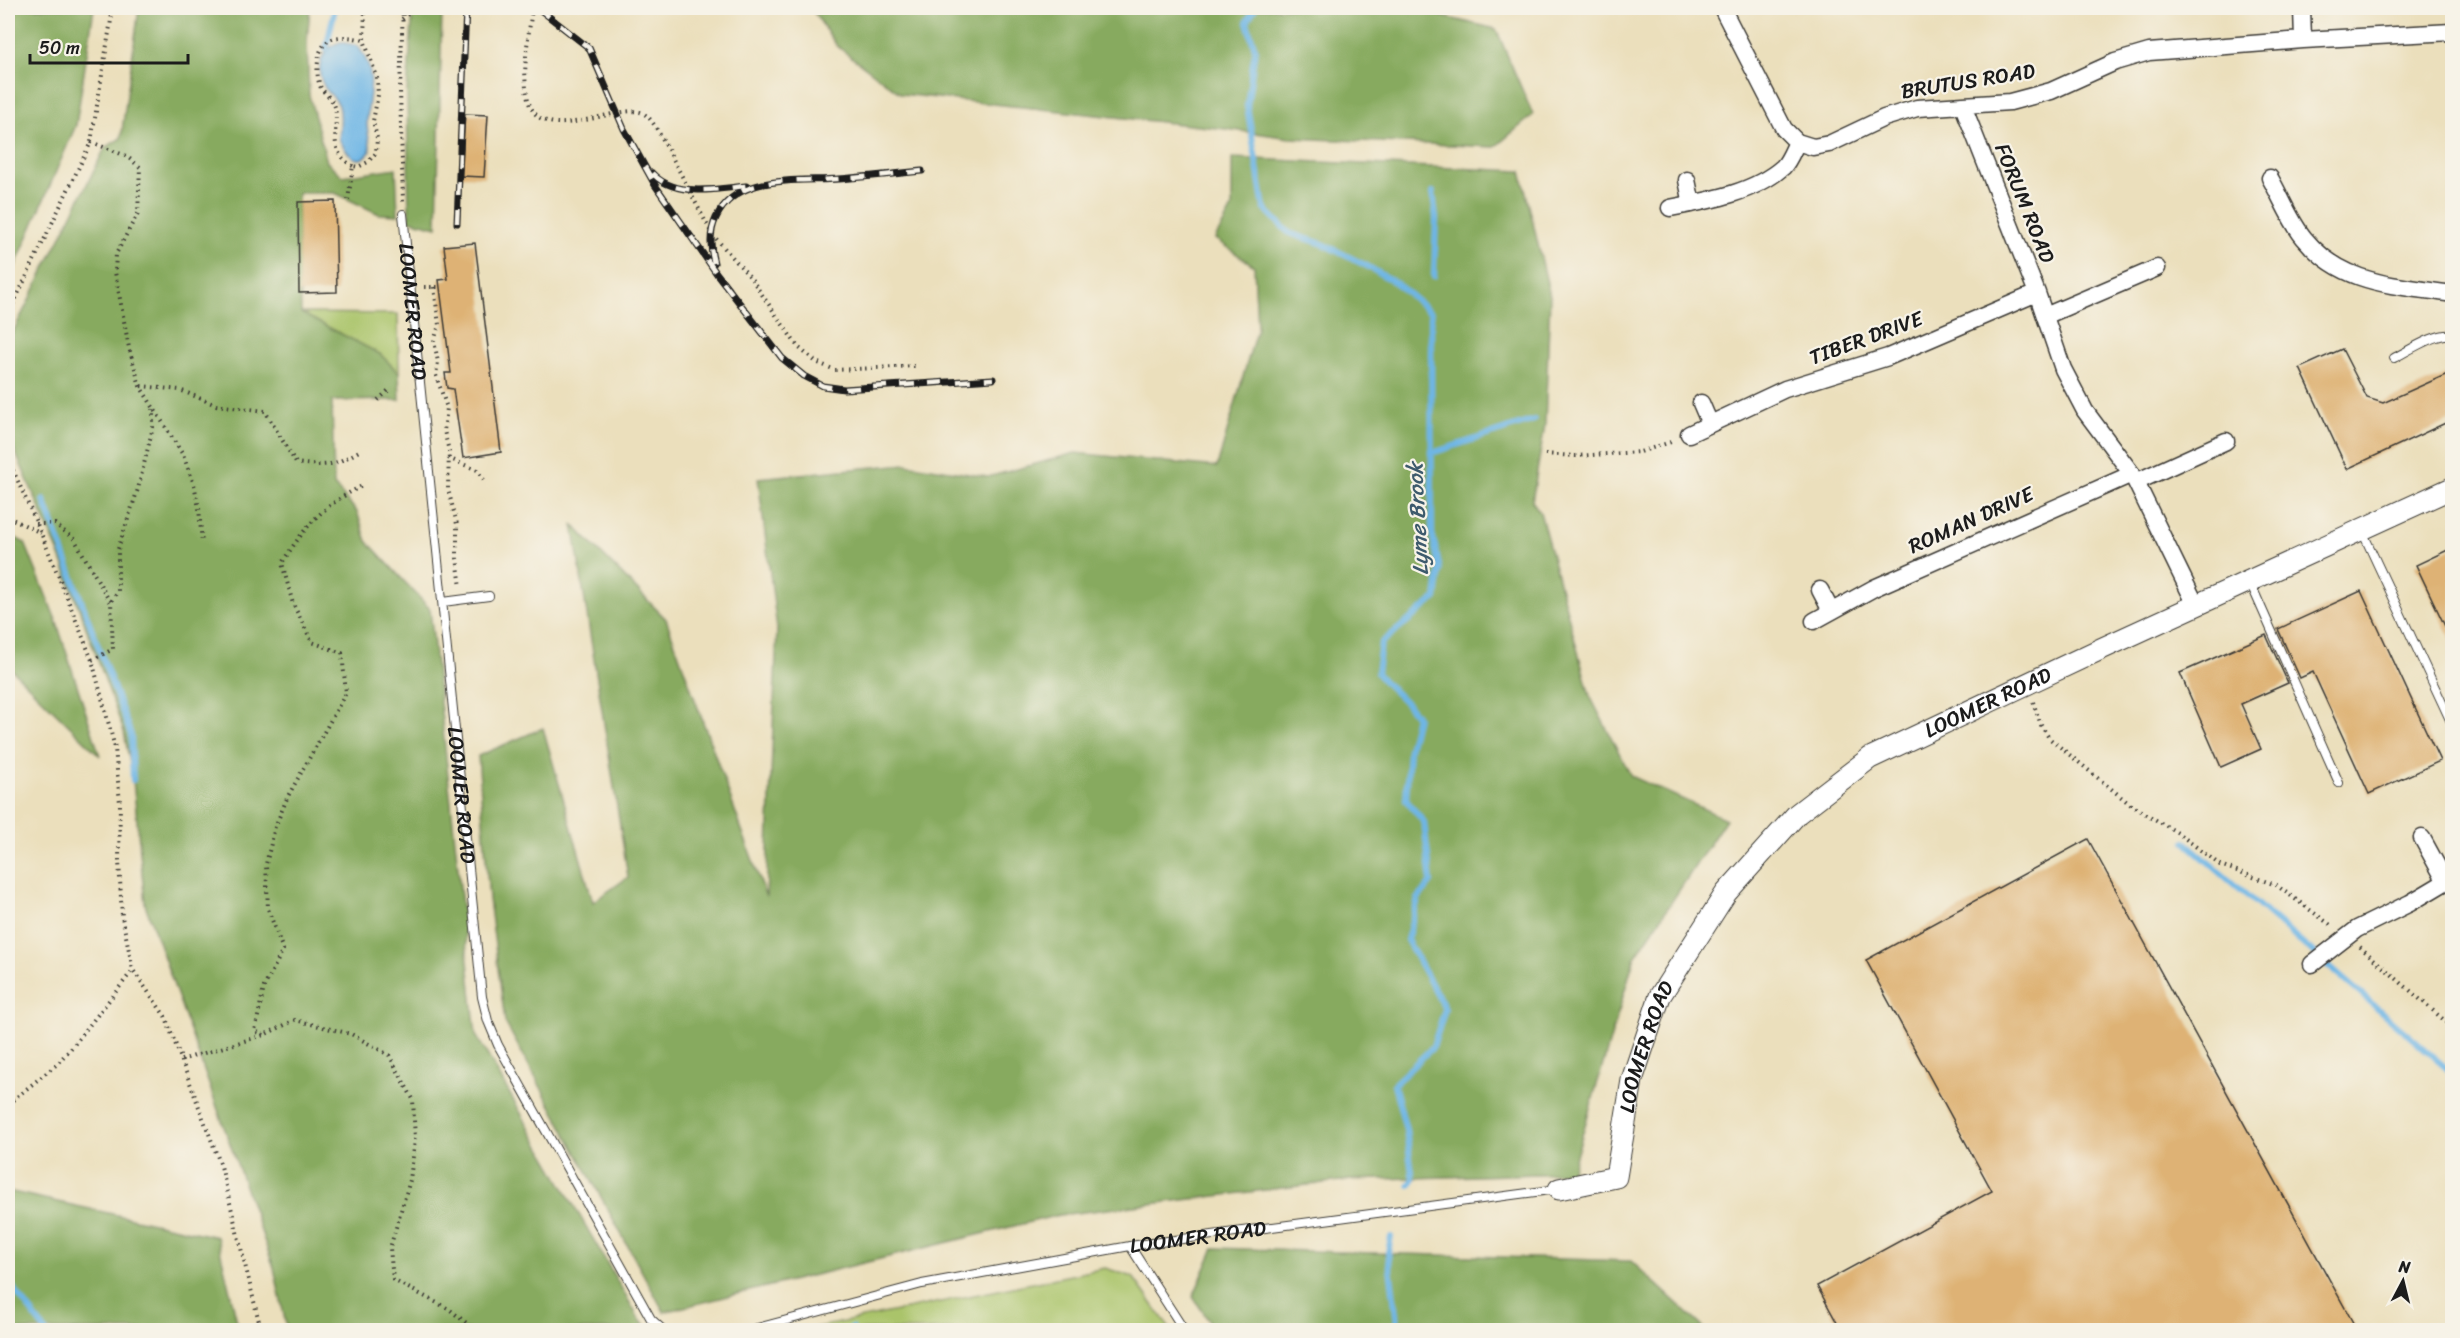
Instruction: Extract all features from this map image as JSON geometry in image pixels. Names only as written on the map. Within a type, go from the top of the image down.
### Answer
[{"type":"street","points":[[1670,208],[1740,191],[1764,180],[1784,166],[1797,142],[1784,129],[1722,8]]},
{"type":"street","points":[[2302,8],[2303,40]]},
{"type":"street","name":"BRUTUS ROAD","points":[[1797,142],[1813,147],[1829,144],[1895,115],[1917,108],[2010,102],[2051,91],[2115,62],[2149,52],[2303,40],[2452,32]]},
{"type":"street","name":"FORUM ROAD","points":[[1963,106],[2037,293],[2063,369],[2085,411],[2134,478],[2196,605]]},
{"type":"street","points":[[2270,178],[2304,238],[2329,262],[2358,278],[2452,294]]},
{"type":"street","points":[[1687,180],[1692,204]]},
{"type":"street","points":[[2045,316],[2157,268]]},
{"type":"street","name":"TIBER DRIVE","points":[[1689,434],[1785,389],[1888,357],[2037,293]]},
{"type":"street","points":[[1701,403],[1710,424]]},
{"type":"street","points":[[2134,478],[2226,441]]},
{"type":"street","name":"ROMAN DRIVE","points":[[1814,621],[1874,588],[2134,478]]},
{"type":"street","name":"LOOMER ROAD","points":[[1559,1189],[1617,1177],[1632,1080],[1660,996],[1726,893],[1797,814],[1870,758],[2452,488]]},
{"type":"street","points":[[1820,590],[1831,611]]},
{"type":"street","points":[[2312,964],[2351,940],[2357,929],[2449,880],[2422,838]]},
{"type":"lane","name":"LOOMER ROAD","points":[[403,214],[482,997],[488,1021],[498,1045],[651,1319],[663,1330]]},
{"type":"lane","points":[[2394,358],[2426,341],[2447,334],[2452,335]]},
{"type":"lane","points":[[2362,531],[2452,724]]},
{"type":"lane","points":[[2250,582],[2339,783]]},
{"type":"lane","points":[[443,602],[489,596]]},
{"type":"lane","name":"LOOMER ROAD","points":[[750,1330],[922,1284],[1130,1246],[1559,1189]]},
{"type":"lane","points":[[1130,1246],[1184,1330]]},
{"type":"path","points":[[8,315],[91,142],[113,8]]},
{"type":"path","points":[[364,40],[345,36],[328,40],[320,49],[318,63],[317,74],[321,87],[335,106],[334,139],[346,162],[352,166],[368,162],[376,153],[377,138],[373,121],[378,95],[377,77],[364,40],[365,8]]},
{"type":"path","points":[[403,8],[400,89],[403,214]]},
{"type":"path","points":[[402,19],[415,8]]},
{"type":"path","points":[[532,8],[527,56],[527,94],[531,108],[542,118],[571,124],[618,113],[641,112],[652,120],[712,234],[750,277],[798,347],[816,362],[835,370],[915,366]]},
{"type":"path","points":[[91,142],[126,156],[140,167],[138,213],[116,254],[115,272],[129,348],[140,386],[183,455],[200,508],[202,544]]},
{"type":"path","points":[[348,200],[352,166]]},
{"type":"path","points":[[434,287],[439,312],[439,325],[434,341],[438,362],[436,375],[447,408],[444,431],[449,451],[448,489],[457,524],[458,572],[463,600]]},
{"type":"path","points":[[140,386],[180,390],[216,405],[265,411],[296,463],[334,465],[362,450]]},
{"type":"path","points":[[378,400],[391,388]]},
{"type":"path","points":[[111,602],[118,591],[118,549],[138,489],[153,427],[153,408]]},
{"type":"path","points":[[1545,454],[1575,456],[1640,452],[1689,434]]},
{"type":"path","points":[[448,458],[477,471],[484,480]]},
{"type":"path","points":[[8,459],[41,533],[92,660],[115,748],[120,803],[119,860],[122,916],[133,970],[165,1016],[221,1166],[261,1330]]},
{"type":"path","points":[[264,1035],[255,1031],[264,987],[283,950],[268,909],[266,864],[274,827],[288,796],[346,693],[342,652],[312,642],[293,604],[282,563],[303,529],[337,500],[362,486]]},
{"type":"path","points":[[8,517],[41,533]]},
{"type":"path","points":[[36,524],[53,524],[75,540],[111,602],[113,649],[92,660]]},
{"type":"path","points":[[2028,683],[2041,725],[2049,738],[2131,805],[2178,833],[2220,865],[2276,885],[2351,940],[2452,1027]]},
{"type":"path","points":[[8,1104],[56,1065],[133,970]]},
{"type":"path","points":[[181,1060],[264,1035],[295,1020],[351,1034],[389,1055],[413,1099],[415,1140],[410,1180],[390,1248],[393,1280],[449,1309],[475,1330]]},
{"type":"green space","points":[[8,8],[94,8],[76,125],[8,283]]},
{"type":"green space","points":[[139,8],[310,8],[307,42],[309,95],[327,162],[343,176],[396,168],[398,215],[379,214],[335,193],[298,193],[301,313],[380,354],[399,373],[400,400],[332,401],[334,485],[357,512],[367,541],[430,609],[476,1035],[638,1317],[648,1330],[287,1330],[274,1268],[145,904],[133,780],[124,732],[59,553],[11,442],[8,418],[8,351],[11,336],[105,148],[121,138]]},
{"type":"green space","points":[[413,8],[442,8],[437,227],[409,220],[407,92]]},
{"type":"green space","points":[[811,8],[1407,8],[1496,29],[1533,115],[1495,147],[1290,138],[901,94],[837,46]]},
{"type":"green space","points":[[1232,158],[1521,171],[1550,296],[1545,425],[1532,501],[1540,512],[1590,696],[1631,776],[1726,819],[1634,959],[1571,1173],[1349,1180],[1059,1215],[664,1312],[505,1022],[489,899],[478,756],[543,728],[593,902],[628,877],[573,525],[666,619],[766,897],[777,629],[758,478],[906,464],[988,477],[1075,453],[1217,467],[1257,328],[1254,266],[1215,239],[1232,208]]},
{"type":"green space","points":[[300,313],[398,314],[399,373],[380,354]]},
{"type":"green space","points":[[8,534],[25,543],[56,620],[100,756],[8,666]]},
{"type":"green space","points":[[8,1191],[217,1237],[239,1330],[8,1330]]},
{"type":"green space","points":[[1214,1248],[1631,1261],[1706,1330],[1215,1330],[1193,1297]]},
{"type":"green space","points":[[1105,1268],[1133,1277],[1171,1330],[814,1330],[814,1328]]},
{"type":"water","points":[[340,42],[358,46],[370,75],[367,123],[370,152],[361,159],[352,157],[339,139],[341,118],[339,106],[325,88],[320,74],[324,54]]},
{"type":"building","points":[[465,114],[488,115],[484,177],[461,176]]},
{"type":"building","points":[[335,201],[337,292],[299,293],[298,202]]},
{"type":"building","points":[[475,243],[501,452],[463,458],[453,389],[447,388],[445,373],[451,373],[439,280],[448,279],[444,246]]},
{"type":"building","points":[[2342,349],[2367,398],[2383,403],[2452,372],[2452,420],[2347,469],[2300,368]]},
{"type":"building","points":[[2452,548],[2452,641],[2416,565]]},
{"type":"building","points":[[2361,591],[2440,761],[2369,794],[2313,672],[2300,678],[2278,629]]},
{"type":"building","points":[[2266,635],[2288,683],[2241,704],[2261,749],[2221,767],[2180,673]]},
{"type":"building","points":[[2088,839],[2357,1330],[1841,1330],[1817,1286],[1992,1191],[1866,960]]},
{"type":"waterway","points":[[326,49],[335,8]]},
{"type":"waterway","name":"Lyme Brook","points":[[1255,8],[1247,22],[1255,49],[1247,106],[1264,208],[1289,233],[1323,244],[1367,266],[1396,283],[1431,313],[1432,533],[1440,570],[1436,598],[1381,643],[1377,673],[1408,704],[1417,717],[1409,749],[1406,800],[1424,822],[1431,882],[1418,899],[1407,940],[1445,1009],[1433,1047],[1394,1084],[1406,1130],[1413,1180],[1409,1185]]},
{"type":"waterway","points":[[1433,192],[1436,218],[1434,276]]},
{"type":"waterway","points":[[1432,453],[1534,420]]},
{"type":"waterway","points":[[44,500],[131,735],[133,780]]},
{"type":"waterway","points":[[2185,842],[2452,1073]]},
{"type":"waterway","name":"Lyme Brook","points":[[1391,1237],[1388,1252],[1398,1330]]},
{"type":"waterway","points":[[8,1281],[45,1330]]},
{"type":"railway","points":[[457,223],[466,8]]},
{"type":"railway","points":[[538,8],[589,48],[624,129],[655,185],[717,274],[782,358],[804,376],[823,386],[844,389],[993,379]]},
{"type":"railway","points":[[714,263],[712,229],[716,218],[726,204],[738,193],[770,183],[922,171]]},
{"type":"railway","points":[[652,173],[661,181],[684,189],[709,190],[746,186]]}]
